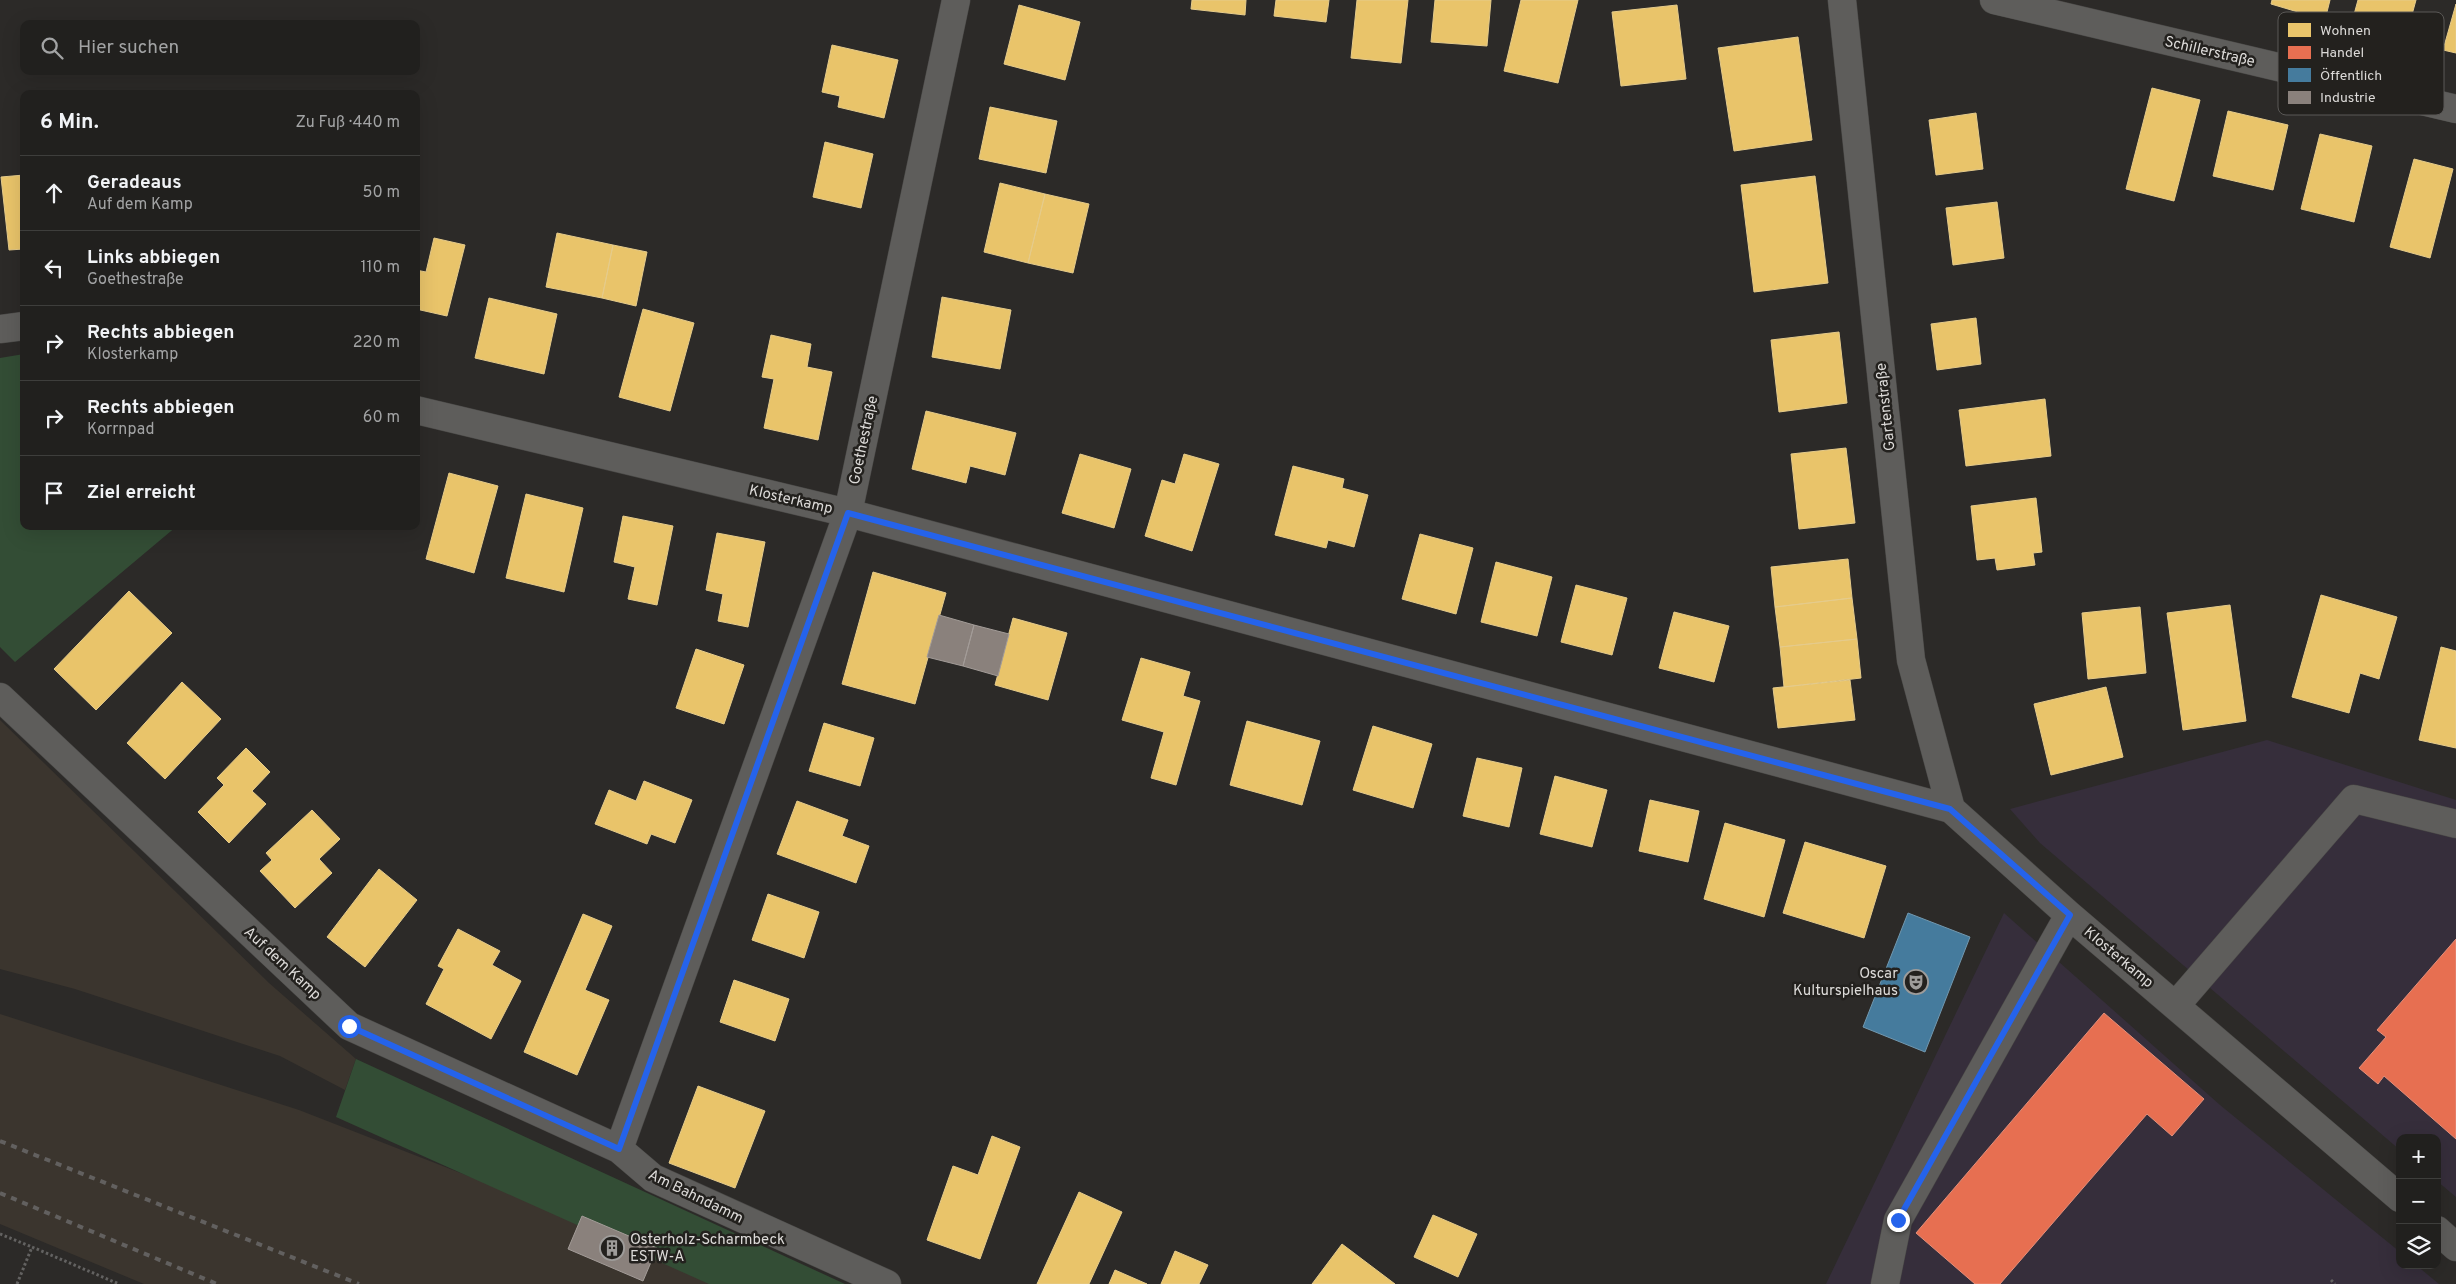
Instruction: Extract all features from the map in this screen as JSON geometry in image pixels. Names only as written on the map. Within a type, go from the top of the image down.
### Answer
[{"type":"street","name":"Goethestraße","points":[[619,1149],[848,513],[956,0]]},
{"type":"street","name":"Gartenstraße","points":[[1842,0],[1911,660],[1950,809]]},
{"type":"street","name":"Schillerstraße","points":[[1994,0],[2278,68]]},
{"type":"street","points":[[0,329],[20,326]]},
{"type":"street","name":"Klosterkamp","points":[[420,411],[848,513],[1950,809],[2070,915],[2396,1195]]},
{"type":"street","name":"Auf dem Kamp","points":[[0,697],[349,1026],[619,1149]]},
{"type":"street","points":[[2176,1005],[2354,799],[2456,824]]},
{"type":"street","points":[[1885,1284],[1898,1220],[2070,915]]},
{"type":"street","name":"Am Bahndamm","points":[[619,1149],[653,1178],[888,1284]]},
{"type":"street","points":[[2441,1234],[2456,1247]]},
{"type":"path","points":[[0,1234],[119,1284]]},
{"type":"path","points":[[17,1284],[32,1247]]},
{"type":"path","points":[[2331,1280],[2335,1284]]},
{"type":"shaded area","points":[[0,720],[269,983],[356,1059],[345,1090],[280,1056],[75,989],[0,969]]},
{"type":"shaded area","points":[[2267,740],[2456,800],[2456,1197],[2441,1184],[2441,1134],[2396,1134],[2396,1147],[2040,843],[2010,809]]},
{"type":"shaded area","points":[[2004,913],[2220,1105],[2396,1249],[2396,1269],[2421,1269],[2439,1284],[1826,1284]]},
{"type":"shaded area","points":[[0,1014],[299,1110],[746,1284],[144,1284],[0,1224]]},
{"type":"green space","points":[[20,355],[20,530],[172,530],[15,662],[0,647],[0,358]]},
{"type":"green space","points":[[356,1059],[845,1284],[709,1284],[336,1117]]},
{"type":"building: Wohnen","points":[[1192,0],[1246,0],[1245,15],[1191,9]]},
{"type":"building: Wohnen","points":[[1276,0],[1329,0],[1326,22],[1274,16]]},
{"type":"building: Wohnen","points":[[1357,0],[1408,0],[1401,63],[1351,58]]},
{"type":"building: Wohnen","points":[[1435,0],[1491,0],[1487,46],[1431,42]]},
{"type":"building: Wohnen","points":[[1521,0],[1578,0],[1558,83],[1504,71]]},
{"type":"building: Wohnen","points":[[2272,0],[2330,0],[2327,12],[2298,12],[2271,4]]},
{"type":"building: Wohnen","points":[[2358,0],[2416,0],[2413,12],[2355,12]]},
{"type":"building: Wohnen","points":[[2456,4],[2456,53],[2444,50]]},
{"type":"building: Wohnen","points":[[1019,5],[1080,22],[1065,80],[1004,64]]},
{"type":"building: Wohnen","points":[[1677,5],[1686,79],[1621,86],[1612,12]]},
{"type":"building: Wohnen","points":[[1798,37],[1812,140],[1734,151],[1718,48]]},
{"type":"building: Wohnen","points":[[832,45],[898,60],[884,118],[838,107],[840,96],[822,92]]},
{"type":"building: Wohnen","points":[[2152,88],[2200,100],[2174,201],[2126,189]]},
{"type":"building: Wohnen","points":[[990,107],[1057,121],[1046,173],[979,159]]},
{"type":"building: Wohnen","points":[[2228,111],[2288,125],[2273,190],[2213,176]]},
{"type":"building: Wohnen","points":[[1976,113],[1983,169],[1936,175],[1929,120]]},
{"type":"building: Wohnen","points":[[2320,134],[2372,146],[2354,222],[2301,209]]},
{"type":"building: Wohnen","points":[[825,142],[873,154],[861,208],[813,197]]},
{"type":"building: Wohnen","points":[[2414,159],[2453,169],[2430,258],[2390,247]]},
{"type":"building: Wohnen","points":[[20,175],[20,249],[9,250],[1,177]]},
{"type":"building: Wohnen","points":[[1815,176],[1828,283],[1754,292],[1741,185]]},
{"type":"building: Wohnen","points":[[1000,183],[1045,194],[1028,263],[984,252]]},
{"type":"building: Wohnen","points":[[1045,194],[1089,204],[1073,273],[1028,263]]},
{"type":"building: Wohnen","points":[[1997,202],[2004,258],[1953,265],[1946,208]]},
{"type":"building: Wohnen","points":[[557,233],[613,245],[602,298],[546,287]]},
{"type":"building: Wohnen","points":[[434,238],[465,245],[447,316],[420,310],[420,271],[426,272]]},
{"type":"building: Wohnen","points":[[613,245],[647,252],[636,306],[602,298]]},
{"type":"building: Wohnen","points":[[942,297],[1011,310],[1000,369],[932,357]]},
{"type":"building: Wohnen","points":[[489,298],[557,314],[544,374],[475,358]]},
{"type":"building: Wohnen","points":[[643,309],[694,323],[670,411],[619,397]]},
{"type":"building: Wohnen","points":[[1976,318],[1981,364],[1937,370],[1931,324]]},
{"type":"building: Wohnen","points":[[1839,332],[1847,403],[1779,412],[1771,340]]},
{"type":"building: Wohnen","points":[[771,335],[811,344],[807,367],[832,372],[818,440],[764,428],[774,379],[762,377]]},
{"type":"building: Wohnen","points":[[2045,399],[2051,456],[1966,466],[1959,410]]},
{"type":"building: Wohnen","points":[[926,411],[1016,433],[1005,475],[970,466],[966,483],[912,469]]},
{"type":"building: Wohnen","points":[[1846,448],[1855,523],[1799,529],[1791,454]]},
{"type":"building: Wohnen","points":[[1080,454],[1131,469],[1114,528],[1062,513]]},
{"type":"building: Wohnen","points":[[1184,454],[1219,464],[1192,551],[1145,536],[1162,480],[1175,484]]},
{"type":"building: Wohnen","points":[[1293,466],[1344,479],[1342,488],[1368,495],[1354,547],[1328,540],[1326,548],[1275,535]]},
{"type":"building: Wohnen","points":[[449,473],[498,486],[474,573],[426,559]]},
{"type":"building: Wohnen","points":[[526,494],[583,508],[564,592],[506,578]]},
{"type":"building: Wohnen","points":[[2036,498],[2042,552],[2033,553],[2035,565],[1997,570],[1995,558],[1977,560],[1971,506]]},
{"type":"building: Wohnen","points":[[623,516],[673,526],[657,605],[628,599],[635,567],[614,562]]},
{"type":"building: Wohnen","points":[[717,533],[765,542],[748,627],[718,621],[723,594],[706,590]]},
{"type":"building: Wohnen","points":[[1420,534],[1473,548],[1456,614],[1402,599]]},
{"type":"building: Wohnen","points":[[1848,559],[1852,598],[1775,607],[1771,567]]},
{"type":"building: Wohnen","points":[[1496,562],[1552,577],[1537,636],[1481,622]]},
{"type":"building: Wohnen","points":[[873,572],[946,593],[915,704],[842,684]]},
{"type":"building: Wohnen","points":[[1576,585],[1627,598],[1612,655],[1561,642]]},
{"type":"building: Wohnen","points":[[129,591],[172,633],[96,710],[54,669]]},
{"type":"building: Wohnen","points":[[2321,595],[2397,617],[2379,679],[2360,673],[2349,713],[2292,697]]},
{"type":"building: Wohnen","points":[[1852,598],[1857,639],[1780,647],[1775,607]]},
{"type":"building: Wohnen","points":[[2230,605],[2246,721],[2183,730],[2167,613]]},
{"type":"building: Wohnen","points":[[2140,607],[2146,673],[2088,679],[2082,613]]},
{"type":"building: Wohnen","points":[[1674,612],[1729,626],[1714,682],[1659,668]]},
{"type":"building: Wohnen","points":[[1013,618],[1067,633],[1048,700],[995,685]]},
{"type":"building: Wohnen","points":[[1857,639],[1861,678],[1784,687],[1780,647]]},
{"type":"building: Wohnen","points":[[2441,647],[2456,651],[2456,748],[2419,740]]},
{"type":"building: Wohnen","points":[[696,649],[744,665],[724,724],[676,708]]},
{"type":"building: Wohnen","points":[[1141,658],[1190,672],[1183,696],[1200,701],[1176,785],[1151,778],[1164,732],[1122,720]]},
{"type":"building: Wohnen","points":[[1850,680],[1855,720],[1778,728],[1773,688]]},
{"type":"building: Wohnen","points":[[182,682],[221,719],[165,779],[127,743]]},
{"type":"building: Wohnen","points":[[2106,687],[2123,757],[2051,775],[2034,704]]},
{"type":"building: Wohnen","points":[[1247,721],[1320,741],[1302,805],[1230,785]]},
{"type":"building: Wohnen","points":[[824,723],[874,738],[860,786],[809,771]]},
{"type":"building: Wohnen","points":[[1373,726],[1432,744],[1413,808],[1353,790]]},
{"type":"building: Wohnen","points":[[246,748],[270,772],[252,791],[266,804],[229,843],[198,812],[224,785],[217,778]]},
{"type":"building: Wohnen","points":[[1477,758],[1522,768],[1509,827],[1463,816]]},
{"type":"building: Wohnen","points":[[1555,776],[1607,790],[1592,847],[1540,834]]},
{"type":"building: Wohnen","points":[[644,781],[692,800],[675,843],[651,834],[647,844],[595,824],[609,790],[636,801]]},
{"type":"building: Wohnen","points":[[1650,800],[1699,811],[1688,862],[1639,851]]},
{"type":"building: Wohnen","points":[[797,801],[848,820],[842,836],[869,846],[856,883],[777,854]]},
{"type":"building: Wohnen","points":[[312,810],[340,839],[319,859],[332,873],[295,908],[260,871],[272,860],[266,853]]},
{"type":"building: Wohnen","points":[[1725,823],[1785,840],[1764,917],[1704,899]]},
{"type":"building: Wohnen","points":[[1805,842],[1886,866],[1864,938],[1783,913]]},
{"type":"building: Wohnen","points":[[379,869],[417,900],[365,967],[327,937]]},
{"type":"building: Wohnen","points":[[768,894],[819,912],[804,958],[752,940]]},
{"type":"building: Wohnen","points":[[583,914],[612,926],[585,990],[609,1000],[577,1075],[524,1052]]},
{"type":"building: Wohnen","points":[[458,929],[500,951],[492,965],[521,981],[491,1039],[426,1004],[444,969],[438,966]]},
{"type":"building: Wohnen","points":[[734,980],[789,999],[775,1041],[720,1022]]},
{"type":"building: Wohnen","points":[[698,1086],[765,1111],[735,1188],[669,1163]]},
{"type":"building: Wohnen","points":[[992,1136],[1020,1147],[980,1259],[927,1240],[953,1166],[978,1175]]},
{"type":"building: Wohnen","points":[[1079,1192],[1122,1212],[1089,1284],[1037,1284]]},
{"type":"building: Wohnen","points":[[1433,1215],[1477,1234],[1458,1277],[1414,1257]]},
{"type":"building: Wohnen","points":[[1342,1244],[1395,1284],[1312,1284]]},
{"type":"building: Wohnen","points":[[1175,1251],[1208,1265],[1199,1284],[1161,1284]]},
{"type":"building: Wohnen","points":[[1115,1270],[1147,1284],[1109,1284]]},
{"type":"building: Handel","points":[[2456,939],[2456,1139],[2384,1076],[2378,1084],[2359,1068],[2386,1037],[2377,1030]]},
{"type":"building: Handel","points":[[2104,1013],[2204,1099],[2172,1136],[2147,1114],[2000,1284],[1975,1284],[1916,1233]]},
{"type":"building: Öffentlich","name":"Oscar Kulturspielhaus","points":[[1908,913],[1970,937],[1925,1052],[1863,1027]]},
{"type":"building: Industrie","points":[[939,615],[974,625],[963,666],[927,657]]},
{"type":"building: Industrie","points":[[974,625],[1009,634],[998,676],[963,666]]},
{"type":"building: Industrie","name":"Osterholz-Scharmbeck ESTW-A","points":[[582,1216],[657,1248],[643,1281],[568,1249]]},
{"type":"railway","points":[[0,1141],[359,1284]]},
{"type":"railway","points":[[0,1193],[217,1284]]},
{"type":"place","name":"Oscar Kulturspielhaus","points":[[1916,982]]},
{"type":"place","name":"Osterholz-Scharmbeck ESTW-A","points":[[612,1248]]},
{"type":"route","points":[[349,1026],[619,1149],[848,513],[1950,809],[2070,915],[1898,1220]]}]
